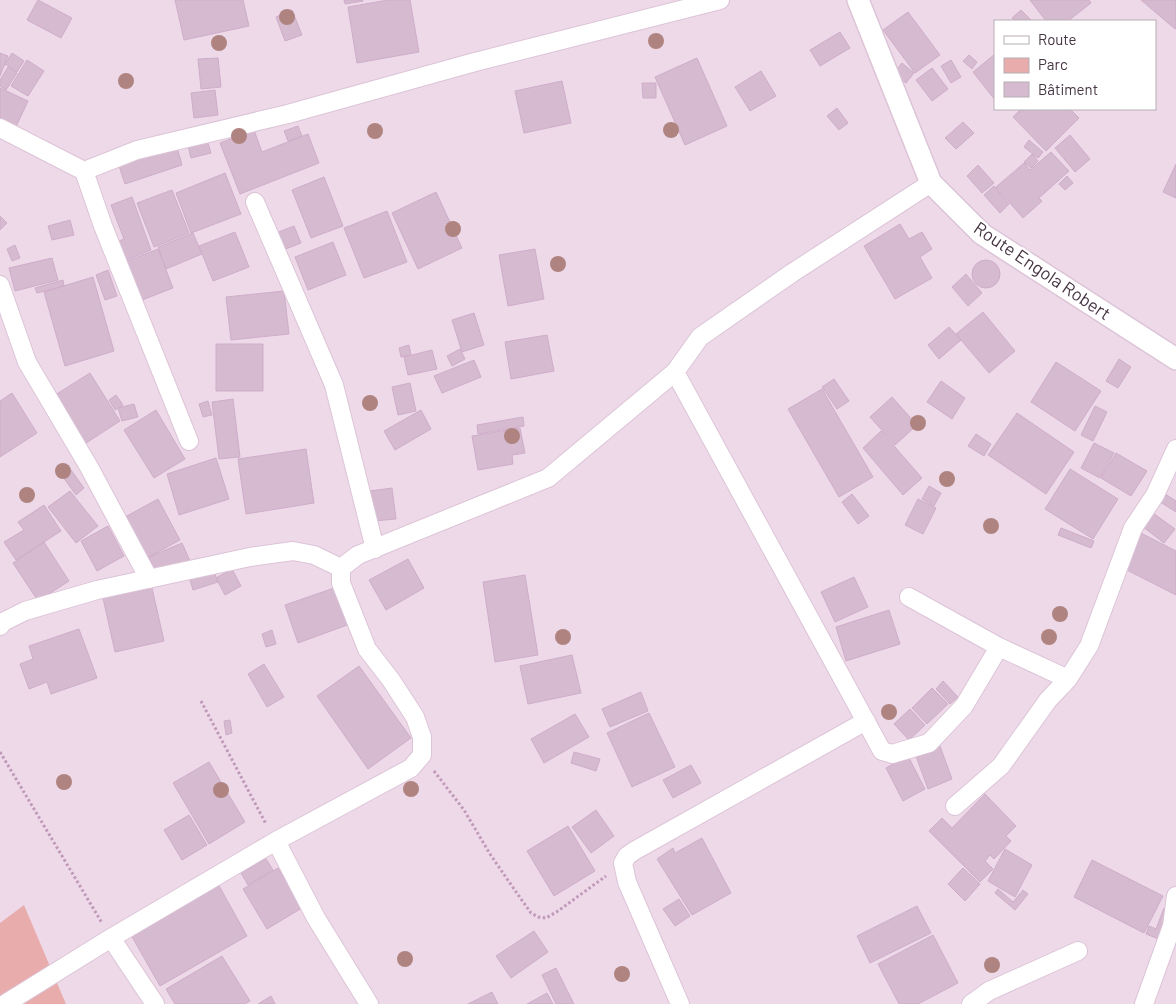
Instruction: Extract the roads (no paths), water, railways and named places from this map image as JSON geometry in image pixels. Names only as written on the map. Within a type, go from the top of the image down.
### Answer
[{"type":"street","points":[[84,171],[137,150],[288,114],[475,62],[720,0]]},
{"type":"street","name":"Route Engola Robert","points":[[858,0],[931,183],[982,234],[1176,359]]},
{"type":"street","points":[[0,128],[84,171],[103,226],[189,441]]},
{"type":"street","points":[[341,568],[358,555],[548,478],[675,372],[700,337],[792,273],[931,183]]},
{"type":"street","points":[[254,202],[334,385],[374,549]]},
{"type":"street","points":[[0,285],[27,362],[89,467],[149,579]]},
{"type":"street","points":[[675,372],[882,751],[886,754],[892,754],[928,743],[964,706],[999,647]]},
{"type":"street","points":[[955,806],[1001,766],[1048,700],[1068,679],[1089,646],[1133,528],[1155,495],[1176,449]]},
{"type":"street","points":[[1,622],[25,611],[97,590],[250,557],[293,551],[314,555],[341,568]]},
{"type":"street","points":[[5,1004],[110,938],[276,842],[410,768],[422,755],[422,737],[415,717],[391,680],[367,649],[341,583],[341,568]]},
{"type":"street","points":[[908,597],[999,647],[1068,679]]},
{"type":"street","points":[[680,1004],[627,882],[623,864],[627,856],[866,721]]},
{"type":"street","points":[[276,842],[316,918],[369,1004]]},
{"type":"street","points":[[1144,1004],[1172,926],[1176,896]]},
{"type":"street","points":[[110,938],[155,1004]]},
{"type":"street","points":[[971,1004],[989,991],[1078,952]]}]
